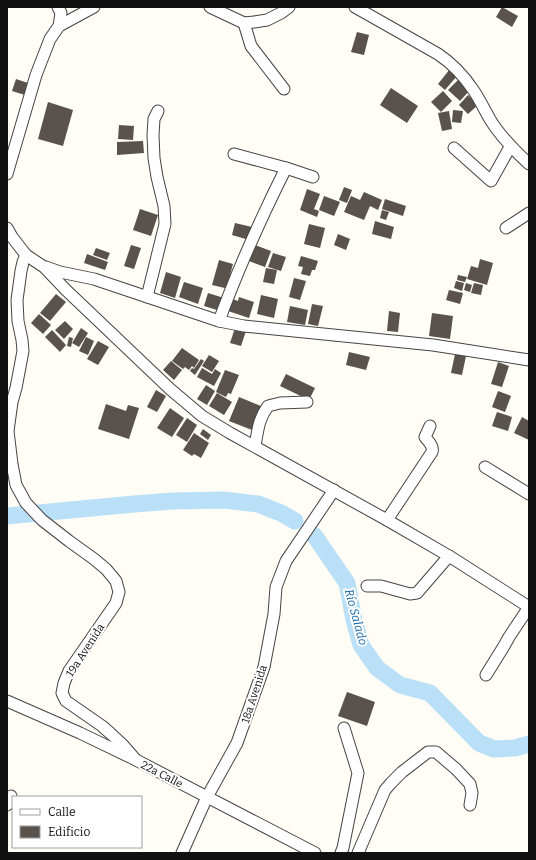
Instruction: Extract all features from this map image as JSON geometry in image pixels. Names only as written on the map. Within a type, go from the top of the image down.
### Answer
[{"type":"street","points":[[7,174],[36,75],[50,39],[59,26],[61,13],[58,7]]},
{"type":"street","points":[[59,26],[94,7]]},
{"type":"street","points":[[210,7],[244,23],[267,20],[289,7]]},
{"type":"street","points":[[355,7],[374,12],[450,62],[462,74],[475,92],[491,122],[510,147],[529,164]]},
{"type":"street","points":[[244,23],[251,46],[284,89]]},
{"type":"street","points":[[147,297],[165,224],[164,206],[154,158],[154,119],[158,111]]},
{"type":"street","points":[[454,148],[491,181],[510,147]]},
{"type":"street","points":[[234,154],[313,177]]},
{"type":"street","points":[[219,321],[245,255],[286,168]]},
{"type":"street","points":[[506,228],[529,213]]},
{"type":"street","points":[[7,228],[26,255],[44,266],[66,273],[94,279],[219,321],[244,326],[433,345],[529,360]]},
{"type":"street","points":[[12,386],[22,352],[17,300],[21,271],[26,255]]},
{"type":"street","points":[[44,266],[62,286],[170,389],[202,416],[449,556],[529,607],[486,674]]},
{"type":"street","points":[[62,286],[60,280],[66,273]]},
{"type":"street","name":"19a Avenida","points":[[12,386],[12,402],[8,431],[16,485],[26,503],[42,520],[106,569],[116,581],[119,592],[116,603],[69,671],[62,693],[66,701],[102,726],[136,760]]},
{"type":"street","points":[[255,446],[259,424],[262,415],[268,406],[280,403],[307,402]]},
{"type":"street","points":[[387,520],[432,452],[432,446],[425,437],[430,426]]},
{"type":"street","points":[[485,467],[529,494]]},
{"type":"street","name":"18a Avenida","points":[[182,853],[207,797],[237,743],[264,667],[274,614],[276,587],[286,561],[334,490]]},
{"type":"street","points":[[368,586],[381,586],[410,594],[417,593],[449,556]]},
{"type":"street","name":"22a Calle","points":[[7,701],[80,733],[136,760],[315,853]]},
{"type":"street","points":[[341,853],[358,774],[344,728]]},
{"type":"street","points":[[358,853],[385,790],[402,772],[428,752],[436,752],[456,769],[470,784],[472,793],[470,805]]},
{"type":"building","points":[[502,7],[518,16],[512,27],[496,17]]},
{"type":"building","points":[[357,32],[369,35],[364,55],[351,52]]},
{"type":"building","points":[[450,69],[457,76],[445,90],[438,84]]},
{"type":"building","points":[[16,79],[31,84],[28,96],[12,91]]},
{"type":"building","points":[[458,80],[470,90],[460,101],[448,90]]},
{"type":"building","points":[[391,88],[418,106],[407,123],[380,105]]},
{"type":"building","points":[[443,91],[452,101],[441,112],[431,102]]},
{"type":"building","points":[[468,95],[478,105],[468,114],[459,105]]},
{"type":"building","points":[[48,102],[73,110],[63,146],[38,139]]},
{"type":"building","points":[[453,110],[463,111],[461,123],[452,122]]},
{"type":"building","points":[[449,111],[452,129],[442,131],[438,113]]},
{"type":"building","points":[[119,125],[134,126],[133,140],[118,139]]},
{"type":"building","points":[[143,141],[144,153],[117,155],[117,142]]},
{"type":"building","points":[[344,187],[352,190],[347,203],[339,200]]},
{"type":"building","points":[[307,189],[320,194],[314,209],[319,211],[317,217],[300,210]]},
{"type":"building","points":[[364,192],[382,200],[378,210],[370,206],[364,220],[344,212],[351,196],[360,200]]},
{"type":"building","points":[[324,196],[340,202],[334,216],[319,210]]},
{"type":"building","points":[[385,199],[406,206],[403,216],[382,209]]},
{"type":"building","points":[[140,209],[158,215],[151,236],[133,230]]},
{"type":"building","points":[[382,210],[389,212],[386,220],[380,218]]},
{"type":"building","points":[[375,221],[394,227],[391,239],[372,234]]},
{"type":"building","points":[[235,223],[252,227],[249,240],[232,235]]},
{"type":"building","points":[[309,224],[325,228],[320,248],[304,244]]},
{"type":"building","points":[[338,234],[350,239],[346,250],[334,245]]},
{"type":"building","points":[[131,245],[141,248],[134,269],[124,266]]},
{"type":"building","points":[[255,245],[271,251],[265,267],[249,261]]},
{"type":"building","points":[[96,248],[110,253],[107,260],[93,255]]},
{"type":"building","points":[[273,253],[286,257],[281,271],[268,267]]},
{"type":"building","points":[[87,254],[108,262],[105,270],[84,263]]},
{"type":"building","points":[[301,256],[318,261],[315,270],[312,270],[310,276],[301,274],[303,267],[298,266]]},
{"type":"building","points":[[480,259],[493,263],[487,285],[467,279],[471,266],[478,268]]},
{"type":"building","points":[[219,260],[233,264],[230,275],[232,275],[229,289],[212,285]]},
{"type":"building","points":[[266,268],[277,270],[274,284],[263,282]]},
{"type":"building","points":[[166,272],[181,277],[175,298],[160,293]]},
{"type":"building","points":[[458,275],[467,277],[465,282],[457,280]]},
{"type":"building","points":[[294,278],[306,281],[300,300],[289,297]]},
{"type":"building","points":[[456,281],[464,283],[462,291],[454,288]]},
{"type":"building","points":[[184,282],[203,288],[198,304],[179,297]]},
{"type":"building","points":[[466,283],[472,285],[470,292],[464,290]]},
{"type":"building","points":[[474,283],[483,285],[481,295],[471,293]]},
{"type":"building","points":[[449,290],[463,293],[460,304],[446,300]]},
{"type":"building","points":[[208,293],[224,298],[220,311],[204,306]]},
{"type":"building","points":[[56,294],[66,302],[50,321],[40,313]]},
{"type":"building","points":[[261,295],[278,299],[274,318],[257,314]]},
{"type":"building","points":[[239,297],[254,302],[249,318],[225,310],[233,299],[238,301]]},
{"type":"building","points":[[312,304],[323,306],[318,326],[308,324]]},
{"type":"building","points":[[290,306],[308,310],[305,325],[287,322]]},
{"type":"building","points":[[389,311],[400,313],[398,332],[387,331]]},
{"type":"building","points":[[432,313],[453,316],[450,339],[429,336]]},
{"type":"building","points":[[39,314],[51,325],[43,334],[31,323]]},
{"type":"building","points":[[65,321],[73,329],[64,339],[55,330]]},
{"type":"building","points":[[81,328],[88,333],[79,347],[72,343]]},
{"type":"building","points":[[235,328],[246,331],[241,346],[230,343]]},
{"type":"building","points":[[52,330],[66,345],[60,352],[45,337]]},
{"type":"building","points":[[69,337],[73,338],[71,347],[67,346]]},
{"type":"building","points":[[86,337],[94,341],[88,355],[79,351]]},
{"type":"building","points":[[98,341],[109,347],[98,365],[87,359]]},
{"type":"building","points":[[182,348],[199,360],[194,368],[192,366],[189,370],[185,367],[183,369],[172,361]]},
{"type":"building","points":[[349,352],[370,357],[366,370],[346,365]]},
{"type":"building","points":[[455,354],[466,356],[462,375],[451,373]]},
{"type":"building","points":[[209,355],[219,361],[212,372],[202,366]]},
{"type":"building","points":[[201,359],[204,361],[195,375],[190,371],[192,368],[194,369]]},
{"type":"building","points":[[171,361],[182,370],[174,380],[163,370]]},
{"type":"building","points":[[498,362],[509,366],[502,387],[491,384]]},
{"type":"building","points":[[202,368],[212,374],[215,369],[221,373],[214,386],[197,377]]},
{"type":"building","points":[[225,370],[239,375],[231,394],[228,393],[226,397],[216,392]]},
{"type":"building","points":[[286,374],[315,388],[309,400],[280,386]]},
{"type":"building","points":[[206,385],[215,391],[207,405],[197,399]]},
{"type":"building","points":[[156,390],[166,396],[157,412],[147,407]]},
{"type":"building","points":[[498,391],[511,396],[505,412],[492,407]]},
{"type":"building","points":[[217,393],[232,402],[224,415],[209,406]]},
{"type":"building","points":[[239,397],[261,406],[252,430],[229,421]]},
{"type":"building","points":[[106,404],[126,411],[128,405],[139,408],[129,439],[98,429]]},
{"type":"building","points":[[170,408],[184,418],[172,437],[157,428]]},
{"type":"building","points":[[497,412],[512,417],[508,431],[492,426]]},
{"type":"building","points":[[522,417],[529,421],[529,440],[514,433]]},
{"type":"building","points":[[187,418],[197,425],[187,442],[176,435]]},
{"type":"building","points":[[203,429],[211,435],[208,440],[200,434]]},
{"type":"building","points":[[194,433],[209,443],[201,458],[194,454],[192,456],[183,450]]},
{"type":"building","points":[[347,692],[375,702],[367,726],[338,716]]},
{"type":"waterway","name":"Río Salado","points":[[7,516],[173,501],[224,500],[258,504],[281,513],[295,521]]},
{"type":"waterway","name":"Río Salado","points":[[314,535],[347,583],[354,620],[361,645],[377,668],[400,685],[430,693],[479,743],[494,749],[515,748],[529,744]]}]
